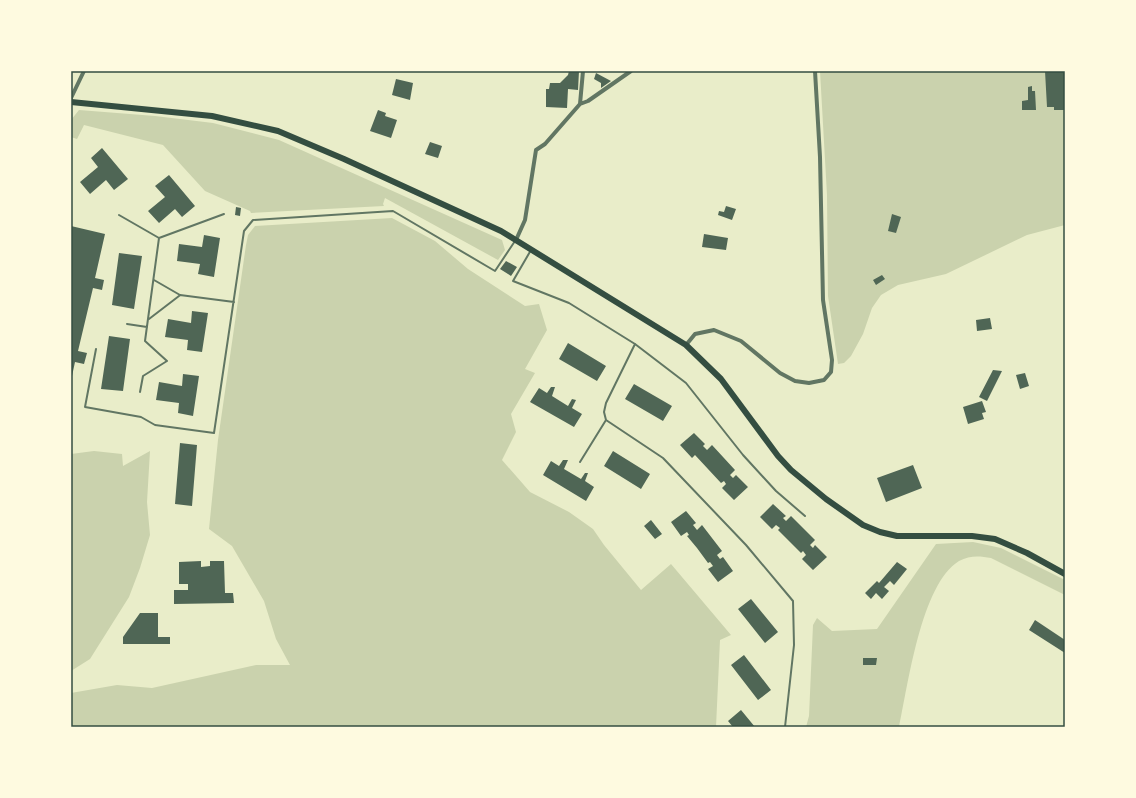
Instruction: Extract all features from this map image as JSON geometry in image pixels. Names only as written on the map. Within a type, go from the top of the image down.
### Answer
[{"type":"main road","points":[[71,102],[212,116],[278,131],[344,159],[516,240],[686,346],[721,379],[778,456],[791,470],[826,499],[863,525],[880,532],[898,536],[972,536],[995,539],[1016,548],[1065,574]]},
{"type":"street","points":[[71,98],[84,71]]},
{"type":"street","points":[[580,104],[583,71]]},
{"type":"street","points":[[516,240],[525,220],[536,150],[545,144],[580,104],[588,101],[630,71]]},
{"type":"street","points":[[686,346],[695,334],[714,330],[741,341],[780,373],[795,380],[809,383],[824,380],[831,372],[832,360],[823,300],[820,157],[815,71]]},
{"type":"lane","points":[[96,350],[85,407],[141,417],[155,426],[214,433],[244,231],[253,220],[393,211],[495,271],[516,240]]},
{"type":"lane","points":[[159,238],[224,214]]},
{"type":"lane","points":[[119,215],[159,238]]},
{"type":"lane","points":[[140,392],[143,376],[167,361],[144,341],[159,238]]},
{"type":"lane","points":[[532,249],[513,281],[569,303],[635,344],[686,383],[743,455],[776,491],[805,516]]},
{"type":"lane","points":[[154,280],[180,295],[234,302]]},
{"type":"lane","points":[[148,319],[180,295]]},
{"type":"lane","points":[[127,324],[147,327]]},
{"type":"lane","points":[[635,344],[606,403],[604,412],[606,420],[662,458],[746,545],[793,601],[794,645],[785,727]]},
{"type":"lane","points":[[580,462],[606,420]]},
{"type":"green space","points":[[820,71],[1065,71],[1065,225],[1027,235],[946,274],[898,285],[881,295],[872,308],[863,334],[851,356],[844,363],[838,364],[828,296],[827,195]]},
{"type":"green space","points":[[79,110],[155,116],[213,123],[279,140],[502,240],[505,250],[498,260],[385,198],[383,204],[384,206],[251,213],[250,211],[205,191],[163,145],[84,125],[77,139],[71,137],[71,120]]},
{"type":"green space","points":[[392,218],[435,241],[468,269],[525,306],[539,304],[547,330],[525,369],[535,373],[511,414],[516,432],[502,460],[530,492],[569,512],[593,529],[604,545],[641,590],[671,564],[731,635],[720,640],[716,727],[71,727],[71,693],[117,685],[152,688],[256,665],[290,665],[276,639],[264,601],[232,546],[209,529],[218,440],[248,235],[255,226]]},
{"type":"green space","points":[[94,451],[122,454],[123,466],[150,451],[147,502],[150,535],[129,597],[90,659],[71,671],[71,454]]},
{"type":"green space","points":[[973,542],[1001,548],[1065,580],[1065,595],[991,558],[975,556],[959,561],[946,573],[935,591],[926,613],[918,637],[899,727],[806,727],[809,716],[813,625],[817,618],[832,631],[877,629],[936,544]]},
{"type":"building","points":[[569,71],[579,71],[578,90],[568,89],[567,108],[546,107],[546,89],[549,89],[550,83],[560,83],[568,75]]},
{"type":"building","points":[[1045,71],[1065,71],[1065,110],[1054,110],[1054,107],[1047,107]]},
{"type":"building","points":[[596,73],[611,81],[601,88],[601,83],[594,79]]},
{"type":"building","points":[[396,79],[413,83],[410,100],[392,95]]},
{"type":"building","points":[[1032,86],[1032,91],[1035,91],[1036,110],[1022,110],[1022,101],[1028,100],[1028,87]]},
{"type":"building","points":[[378,110],[386,113],[385,116],[397,120],[391,138],[370,131]]},
{"type":"building","points":[[430,142],[442,146],[438,158],[425,154]]},
{"type":"building","points":[[102,148],[128,179],[114,190],[106,180],[90,194],[80,182],[98,167],[91,158]]},
{"type":"building","points":[[169,175],[195,206],[182,217],[175,209],[159,223],[148,211],[165,197],[155,186]]},
{"type":"building","points":[[726,206],[736,209],[732,220],[718,215],[719,211],[724,212]]},
{"type":"building","points":[[236,207],[241,208],[240,216],[235,215]]},
{"type":"building","points":[[892,214],[901,217],[896,233],[888,231]]},
{"type":"building","points":[[71,226],[105,234],[95,278],[104,280],[102,290],[93,288],[78,351],[87,353],[84,364],[75,362],[72,376]]},
{"type":"building","points":[[704,234],[728,238],[726,250],[702,247]]},
{"type":"building","points":[[204,235],[220,238],[214,277],[198,274],[200,264],[177,261],[179,244],[202,247]]},
{"type":"building","points":[[119,253],[142,256],[134,309],[112,305]]},
{"type":"building","points":[[506,261],[517,267],[511,276],[500,269]]},
{"type":"building","points":[[882,275],[885,279],[876,285],[873,280]]},
{"type":"building","points":[[192,311],[208,313],[202,352],[187,350],[188,340],[165,337],[168,319],[191,323]]},
{"type":"building","points":[[990,318],[992,329],[977,331],[976,320]]},
{"type":"building","points":[[109,336],[130,339],[123,391],[101,389]]},
{"type":"building","points":[[568,343],[606,366],[597,381],[559,359]]},
{"type":"building","points":[[993,370],[1002,371],[987,401],[979,397]]},
{"type":"building","points":[[1025,373],[1029,386],[1020,389],[1016,375]]},
{"type":"building","points":[[183,374],[199,376],[193,416],[178,413],[179,403],[156,400],[159,382],[182,386]]},
{"type":"building","points":[[634,384],[672,406],[663,421],[625,399]]},
{"type":"building","points":[[551,387],[555,387],[552,396],[568,406],[572,399],[576,400],[572,408],[582,414],[574,427],[530,402],[539,388],[547,393]]},
{"type":"building","points":[[982,401],[986,412],[982,413],[984,419],[968,424],[963,407]]},
{"type":"building","points":[[694,433],[705,444],[703,446],[707,450],[712,445],[735,470],[730,475],[733,478],[736,475],[748,487],[734,500],[722,488],[726,484],[724,481],[721,483],[695,455],[692,458],[680,445]]},
{"type":"building","points":[[180,443],[197,445],[192,506],[175,504]]},
{"type":"building","points":[[613,451],[650,474],[641,489],[604,466]]},
{"type":"building","points":[[563,460],[568,460],[564,469],[581,479],[585,473],[588,473],[585,481],[594,487],[586,501],[543,475],[551,461],[559,466]]},
{"type":"building","points":[[913,465],[922,488],[886,502],[877,478]]},
{"type":"building","points":[[773,504],[786,516],[783,518],[786,521],[791,516],[815,540],[810,545],[813,548],[815,545],[827,557],[813,570],[802,559],[806,555],[803,551],[801,553],[778,530],[780,528],[776,525],[772,529],[760,517]]},
{"type":"building","points":[[686,511],[696,523],[693,525],[697,530],[702,525],[722,551],[717,555],[720,559],[723,557],[733,571],[718,582],[708,569],[713,566],[710,562],[708,563],[687,536],[689,535],[687,532],[681,536],[671,522]]},
{"type":"building","points":[[651,520],[662,534],[655,539],[644,526]]},
{"type":"building","points":[[201,561],[201,567],[210,566],[210,561],[224,561],[225,593],[233,593],[234,603],[174,604],[174,590],[188,590],[188,584],[179,584],[179,562]]},
{"type":"building","points":[[897,562],[907,569],[894,585],[890,581],[884,587],[889,591],[882,599],[876,593],[871,599],[865,593],[877,581],[879,583]]},
{"type":"building","points":[[751,599],[778,632],[765,643],[738,609]]},
{"type":"building","points":[[140,613],[158,613],[158,637],[170,637],[170,644],[123,644],[123,637]]},
{"type":"building","points":[[1035,620],[1065,640],[1065,653],[1029,630]]},
{"type":"building","points":[[744,655],[771,690],[758,700],[731,665]]},
{"type":"building","points":[[863,658],[877,658],[876,665],[863,665]]},
{"type":"building","points":[[741,710],[755,727],[733,727],[728,721]]}]
